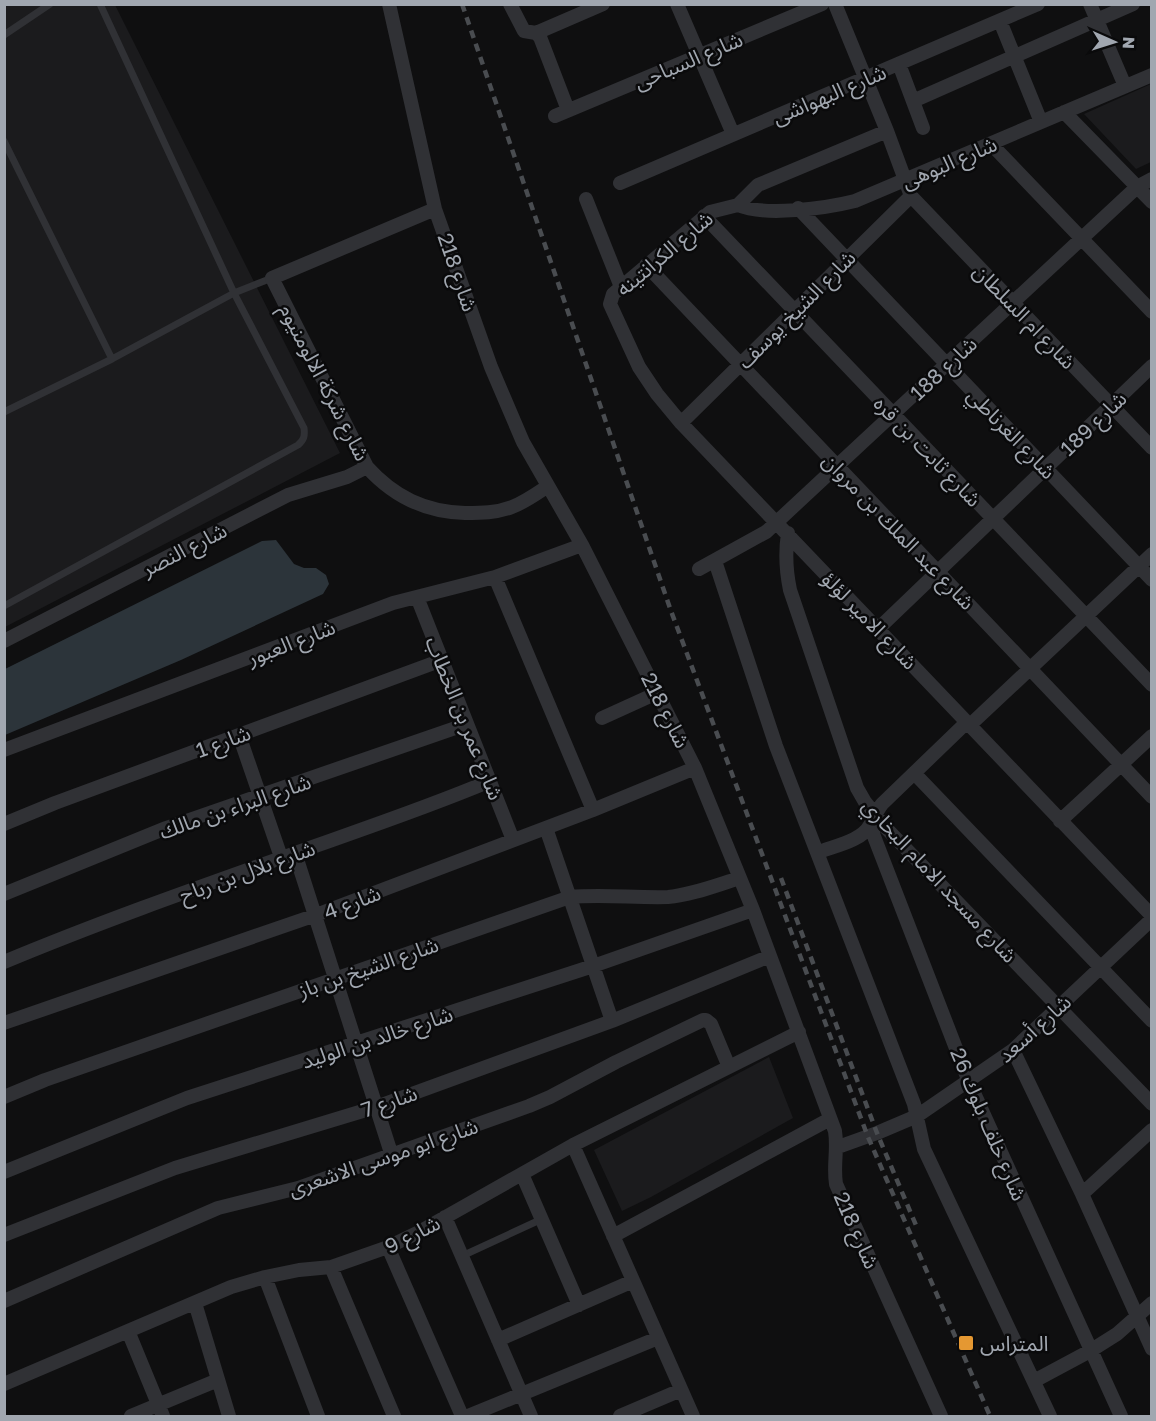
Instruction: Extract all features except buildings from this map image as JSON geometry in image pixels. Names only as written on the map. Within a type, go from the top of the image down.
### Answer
[{"type":"street","name":"شارع 218","points":[[389,4],[435,209],[499,386],[524,441],[582,545],[695,768],[753,910],[830,1119],[838,1147],[834,1172],[836,1184],[941,1416]]},
{"type":"street","points":[[510,4],[524,31],[536,33],[603,4]]},
{"type":"street","points":[[677,4],[733,134]]},
{"type":"street","name":"شارع السباحى","points":[[555,116],[822,4]]},
{"type":"street","name":"شارع ام السلطان","points":[[836,4],[911,196],[1152,447]]},
{"type":"street","name":"شارع البهواشى","points":[[620,183],[1038,4]]},
{"type":"street","points":[[1090,4],[1125,86]]},
{"type":"street","points":[[913,101],[1133,4]]},
{"type":"street","points":[[1000,21],[1041,122]]},
{"type":"street","points":[[536,33],[540,37],[568,110]]},
{"type":"street","points":[[899,64],[923,128]]},
{"type":"street","name":"شارع البوهى","points":[[738,205],[761,211],[832,206],[855,201],[1152,75]]},
{"type":"street","points":[[1064,112],[1150,200]]},
{"type":"street","name":"شارع الكرانتينه","points":[[612,307],[611,297],[621,287],[704,216],[717,209],[738,205],[758,186],[887,130]]},
{"type":"street","points":[[991,144],[1152,312]]},
{"type":"street","name":"شارع 188","points":[[699,569],[754,540],[777,523],[1137,186],[1152,179]]},
{"type":"street","name":"شارع الشيخ يوسف","points":[[681,423],[911,196]]},
{"type":"street","points":[[586,199],[621,287]]},
{"type":"street","name":"شارع الغرناطي","points":[[798,208],[1152,580]]},
{"type":"street","points":[[272,278],[435,209]]},
{"type":"street","name":"شارع ثابت بن قره","points":[[704,216],[1152,685]]},
{"type":"street","name":"شارع عبد الملك بن مروان","points":[[646,265],[1152,797]]},
{"type":"street","name":"شارع شركة الالومنيوم","points":[[272,278],[367,467],[392,491],[423,506],[448,512],[482,513],[503,510],[522,502],[548,486]]},
{"type":"street","name":"شارع الامير لؤلؤ","points":[[612,307],[639,367],[657,394],[681,423],[879,628],[1152,918]]},
{"type":"street","name":"شارع 189","points":[[879,628],[1152,366]]},
{"type":"street","name":"شارع النصر","points":[[4,641],[288,495],[347,477],[367,467]]},
{"type":"street","name":"شارع مسجد الامام البخاري","points":[[788,533],[785,562],[790,590],[857,788],[872,820],[1059,1007],[1152,1104]]},
{"type":"street","name":"شارع العبور","points":[[4,750],[384,607],[495,577],[582,545]]},
{"type":"street","points":[[819,852],[863,834],[872,820],[915,774],[1152,554]]},
{"type":"street","points":[[715,561],[776,746],[819,852],[916,1116],[924,1149],[1050,1416]]},
{"type":"street","points":[[495,577],[593,810]]},
{"type":"street","name":"شارع عمر بن الخطاب","points":[[417,597],[513,840]]},
{"type":"street","name":"شارع 1","points":[[4,824],[442,660]]},
{"type":"street","points":[[602,718],[657,693]]},
{"type":"street","name":"شارع البراء بن مالك","points":[[4,894],[166,828],[467,724]]},
{"type":"street","points":[[239,735],[282,858]]},
{"type":"street","points":[[1060,821],[1152,736]]},
{"type":"street","name":"شارع 4","points":[[4,1023],[316,915],[593,810],[695,768]]},
{"type":"street","points":[[915,774],[1152,1021]]},
{"type":"street","name":"شارع بلال بن رباح","points":[[4,962],[58,939],[434,805],[490,781]]},
{"type":"street","name":"شارع خلف بلوك 26","points":[[872,820],[969,1082],[1120,1416]]},
{"type":"street","points":[[546,828],[612,1021]]},
{"type":"street","points":[[295,853],[392,1156]]},
{"type":"street","name":"شارع الشيخ بن باز","points":[[4,1097],[56,1076],[570,897],[588,895],[670,897],[740,878]]},
{"type":"street","name":"شارع خالد بن الوليد","points":[[4,1172],[188,1098],[593,966],[753,910]]},
{"type":"street","name":"شارع أسعد","points":[[838,1147],[916,1116],[1013,1050],[1152,918]]},
{"type":"street","name":"شارع 7","points":[[4,1235],[175,1168],[376,1107],[612,1021],[770,956]]},
{"type":"street","name":"شارع ابو موسى الاشعرى","points":[[4,1301],[218,1208],[298,1188],[392,1156],[550,1097],[608,1065],[703,1020],[711,1024],[729,1067]]},
{"type":"street","name":"شارع 9","points":[[4,1384],[231,1287],[299,1270],[331,1267],[388,1247],[573,1145],[799,1032]]},
{"type":"street","points":[[1013,1050],[1082,1194],[1152,1349]]},
{"type":"street","points":[[613,1236],[830,1119]]},
{"type":"street","points":[[1082,1194],[1152,1130]]},
{"type":"street","points":[[573,1145],[693,1416]]},
{"type":"street","points":[[522,1174],[579,1305]]},
{"type":"street","points":[[445,1217],[531,1416]]},
{"type":"street","points":[[388,1247],[462,1416]]},
{"type":"street","points":[[331,1267],[394,1416]]},
{"type":"street","points":[[265,1277],[318,1416]]},
{"type":"street","points":[[498,1340],[633,1281]]},
{"type":"street","points":[[195,1303],[229,1416]]},
{"type":"street","points":[[1034,1381],[1117,1334],[1152,1303]]},
{"type":"street","points":[[129,1331],[161,1411]]},
{"type":"street","points":[[468,1416],[658,1338]]},
{"type":"street","points":[[131,1416],[161,1411],[218,1380]]},
{"type":"street","points":[[629,1415],[681,1390]]},
{"type":"lane","points":[[4,35],[50,4]]},
{"type":"lane","points":[[4,606],[303,441],[305,435],[304,428],[234,292],[100,4]]},
{"type":"lane","points":[[4,141],[112,359]]},
{"type":"lane","points":[[4,412],[112,359],[234,292],[272,278]]},
{"type":"lane","points":[[462,1256],[542,1219]]},
{"type":"shaded area","points":[[5,5],[115,5],[340,453],[5,627]]},
{"type":"shaded area","points":[[1151,84],[1151,162],[1136,169],[1084,114]]},
{"type":"shaded area","points":[[276,540],[294,564],[304,568],[316,568],[326,575],[329,584],[323,594],[181,660],[5,735],[5,669],[262,541]]},
{"type":"shaded area","points":[[769,1057],[793,1118],[622,1211],[594,1150]]},
{"type":"railway","points":[[462,4],[671,611],[868,1137],[990,1416]]},
{"type":"railway","points":[[781,878],[877,1133],[918,1230]]},
{"type":"place","name":"المتراس","points":[[966,1343]]}]
